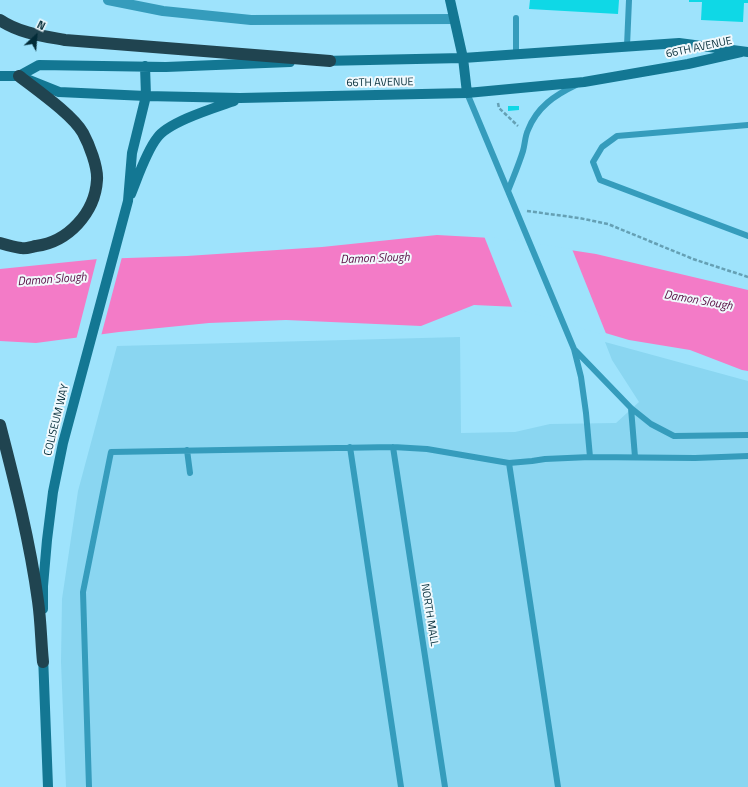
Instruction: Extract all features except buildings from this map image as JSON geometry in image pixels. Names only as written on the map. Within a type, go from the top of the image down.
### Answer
[{"type":"highway","points":[[0,20],[5,24],[35,35],[65,40],[330,61]]},
{"type":"highway","points":[[0,243],[22,248],[45,245],[65,236],[82,220],[93,201],[98,179],[93,155],[82,132],[64,113],[19,76]]},
{"type":"highway","points":[[0,425],[21,508],[30,555],[38,602],[43,662]]},
{"type":"street","points":[[108,0],[163,11],[251,20],[454,19]]},
{"type":"street","points":[[450,0],[462,58],[467,93]]},
{"type":"street","name":"66TH AVENUE","points":[[19,76],[39,65],[146,66],[462,58],[679,42],[744,52]]},
{"type":"street","name":"66TH AVENUE","points":[[0,76],[19,76],[59,92],[146,96],[240,98],[467,93],[584,82],[688,64],[744,52]]},
{"type":"street","name":"COLISEUM WAY","points":[[48,787],[43,662],[43,586],[53,492],[63,443],[128,201],[132,153],[146,96],[146,66]]},
{"type":"street","points":[[128,201],[156,138],[165,129],[201,112],[240,98]]},
{"type":"lane","points":[[627,46],[629,0]]},
{"type":"lane","points":[[516,18],[516,54]]},
{"type":"lane","points":[[508,191],[523,151],[527,130],[533,119],[542,107],[560,93],[584,82]]},
{"type":"lane","points":[[467,93],[520,216],[574,349],[581,377],[590,457]]},
{"type":"lane","points":[[748,125],[617,136],[602,147],[593,162],[600,180],[748,236]]},
{"type":"lane","points":[[574,349],[631,408],[651,424],[674,436],[748,435]]},
{"type":"lane","points":[[631,408],[635,457]]},
{"type":"lane","points":[[350,447],[401,787]]},
{"type":"lane","points":[[89,787],[83,592],[111,452],[393,447],[427,450],[509,463],[545,459],[590,457],[695,458],[748,456]]},
{"type":"lane","name":"NORTH MALL","points":[[393,447],[445,787]]},
{"type":"lane","points":[[187,450],[190,474]]},
{"type":"lane","points":[[509,463],[558,787]]},
{"type":"path","points":[[498,103],[498,108],[520,127]]},
{"type":"path","points":[[517,210],[579,218],[608,224],[694,259],[748,277]]},
{"type":"shaded area","points":[[460,337],[461,433],[515,432],[550,424],[616,423],[639,402],[612,360],[605,342],[748,381],[748,787],[66,787],[61,662],[62,599],[78,491],[117,346]]},
{"type":"water","name":"Damon Slough","points":[[437,235],[492,238],[596,254],[748,290],[748,371],[690,350],[629,340],[518,307],[474,305],[421,326],[286,320],[209,323],[119,332],[36,343],[0,341],[0,269],[98,259],[187,256],[322,247]]},
{"type":"pier","points":[[484,236],[572,249],[607,336],[518,309],[513,309]]},
{"type":"pier","points":[[122,257],[101,336],[76,340],[97,258]]}]
